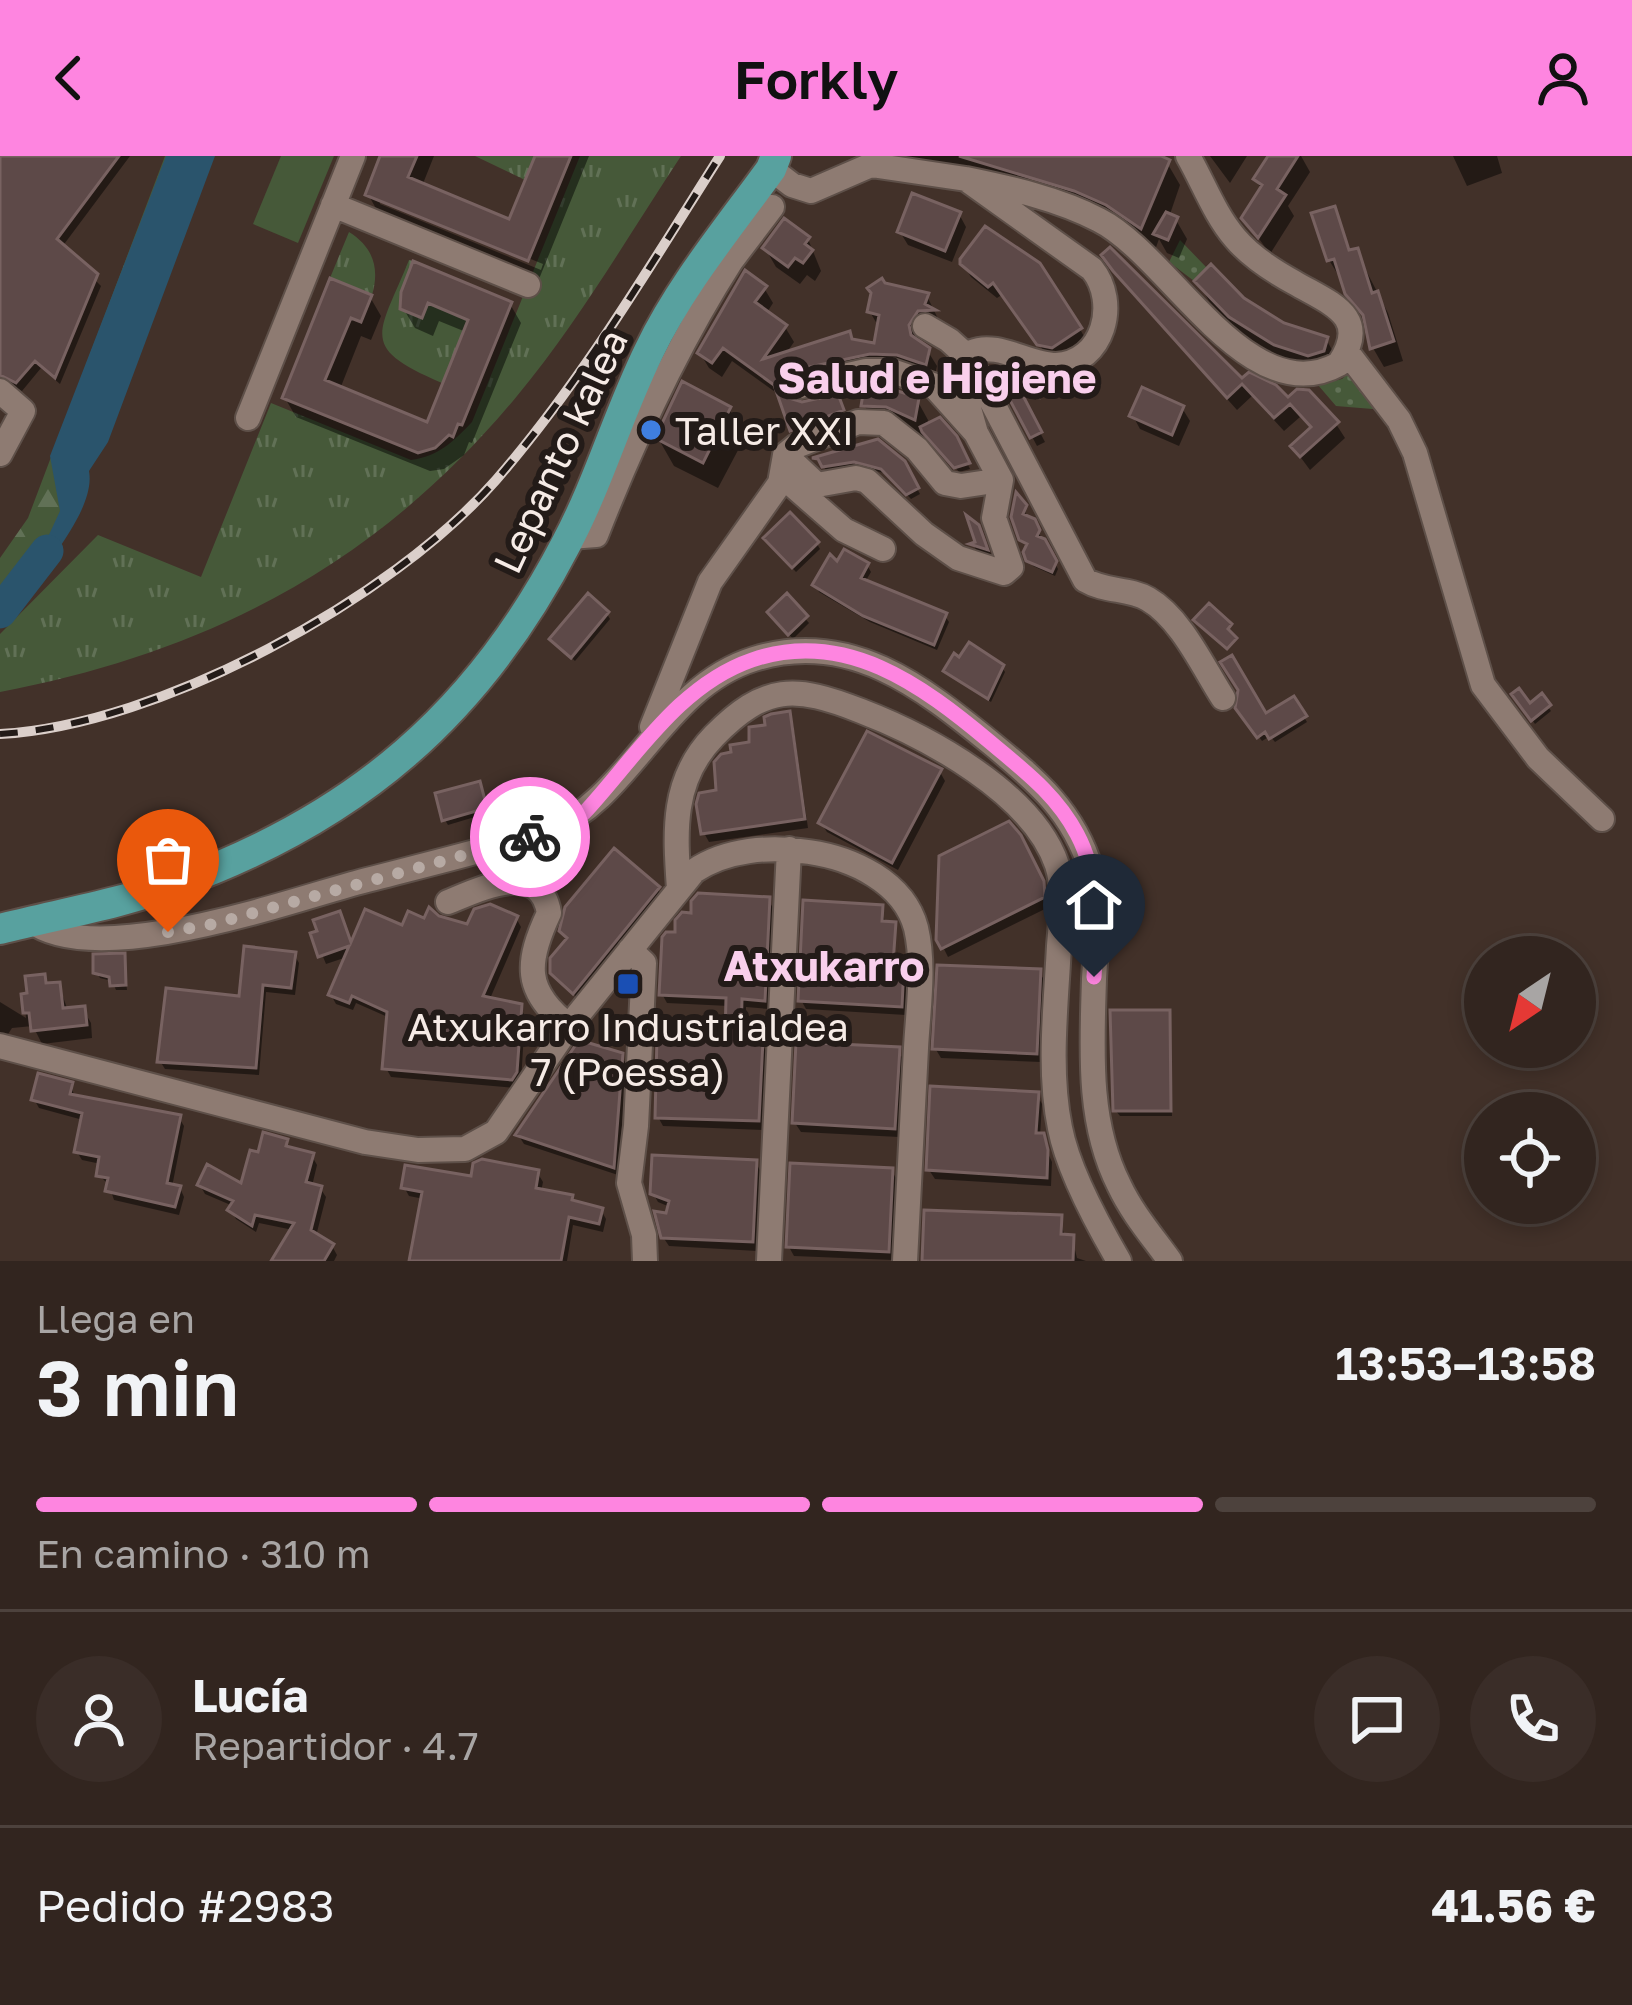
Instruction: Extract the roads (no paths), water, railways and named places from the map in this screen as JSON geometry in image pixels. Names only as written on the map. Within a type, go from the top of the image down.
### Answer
[{"type":"main road","name":"Lepanto kalea","points":[[0,928],[155,890],[213,869],[302,827],[409,754],[472,685],[528,607],[628,428],[669,314],[725,251],[774,163]]},
{"type":"street","points":[[248,418],[352,156]]},
{"type":"street","points":[[774,163],[792,185],[811,191],[859,163],[1012,188],[1099,220],[1156,264],[1242,351],[1307,375],[1340,364],[1352,336],[1338,307],[1253,256],[1232,235],[1188,156]]},
{"type":"street","points":[[783,466],[817,485],[856,478],[867,481],[924,534],[958,558],[1004,573],[1011,567],[994,518],[1001,480],[976,433],[968,405],[969,358],[984,348],[1060,365],[1083,356],[1108,305],[1103,283],[1092,269],[966,179]]},
{"type":"street","points":[[333,205],[528,285]]},
{"type":"street","points":[[725,251],[772,207]]},
{"type":"street","points":[[925,326],[969,358],[1085,580],[1099,589],[1144,596],[1162,608],[1223,698]]},
{"type":"street","points":[[1347,352],[1399,420],[1415,453],[1483,685],[1538,758],[1602,819]]},
{"type":"street","points":[[800,386],[866,370],[917,377],[933,386],[976,433]]},
{"type":"street","points":[[0,392],[23,411],[0,454]]},
{"type":"street","points":[[644,747],[710,582],[783,466],[809,440],[858,422],[884,423],[917,449],[945,483],[961,486],[1001,480]]},
{"type":"street","points":[[783,466],[844,530],[883,548]]},
{"type":"street","points":[[32,921],[53,933],[116,937],[194,928],[548,832],[585,812],[686,699],[725,672],[779,652],[833,653],[887,668],[911,681],[1036,779],[1054,797],[1078,836],[1094,884],[1096,1117],[1106,1155],[1134,1213],[1170,1261]]},
{"type":"street","points":[[680,889],[675,821],[682,784],[700,750],[758,698],[795,692],[853,708],[915,733],[983,778],[1041,834],[1057,866],[1060,1130],[1101,1230],[1119,1261]]},
{"type":"street","points":[[770,1261],[789,849]]},
{"type":"street","points":[[0,1046],[364,1142],[418,1150],[465,1149],[496,1132],[569,1026],[694,871],[713,858],[789,849],[852,862],[889,884],[915,925],[920,979],[905,1261]]},
{"type":"street","points":[[448,902],[510,880],[523,881],[541,894],[549,913],[530,967],[542,1002],[569,1026]]},
{"type":"street","points":[[630,950],[644,963],[636,1126],[628,1183],[644,1234],[645,1261]]},
{"type":"water","points":[[166,156],[215,156],[108,442],[89,471],[85,502],[67,536],[24,594],[16,577],[47,539],[60,511],[50,456]]},
{"type":"waterway","points":[[0,612],[47,551]]},
{"type":"railway","points":[[0,734],[63,725],[200,681],[269,649],[397,569],[451,525],[527,442],[614,322],[720,156]]},
{"type":"place","name":"Taller XXI","points":[[651,430]]},
{"type":"place","name":"Atxukarro Industrialdea 7 (Poessa)","points":[[628,984]]},
{"type":"district","name":"Salud e Higiene","points":[[937,377]]},
{"type":"district","name":"Atxukarro","points":[[824,965]]}]
